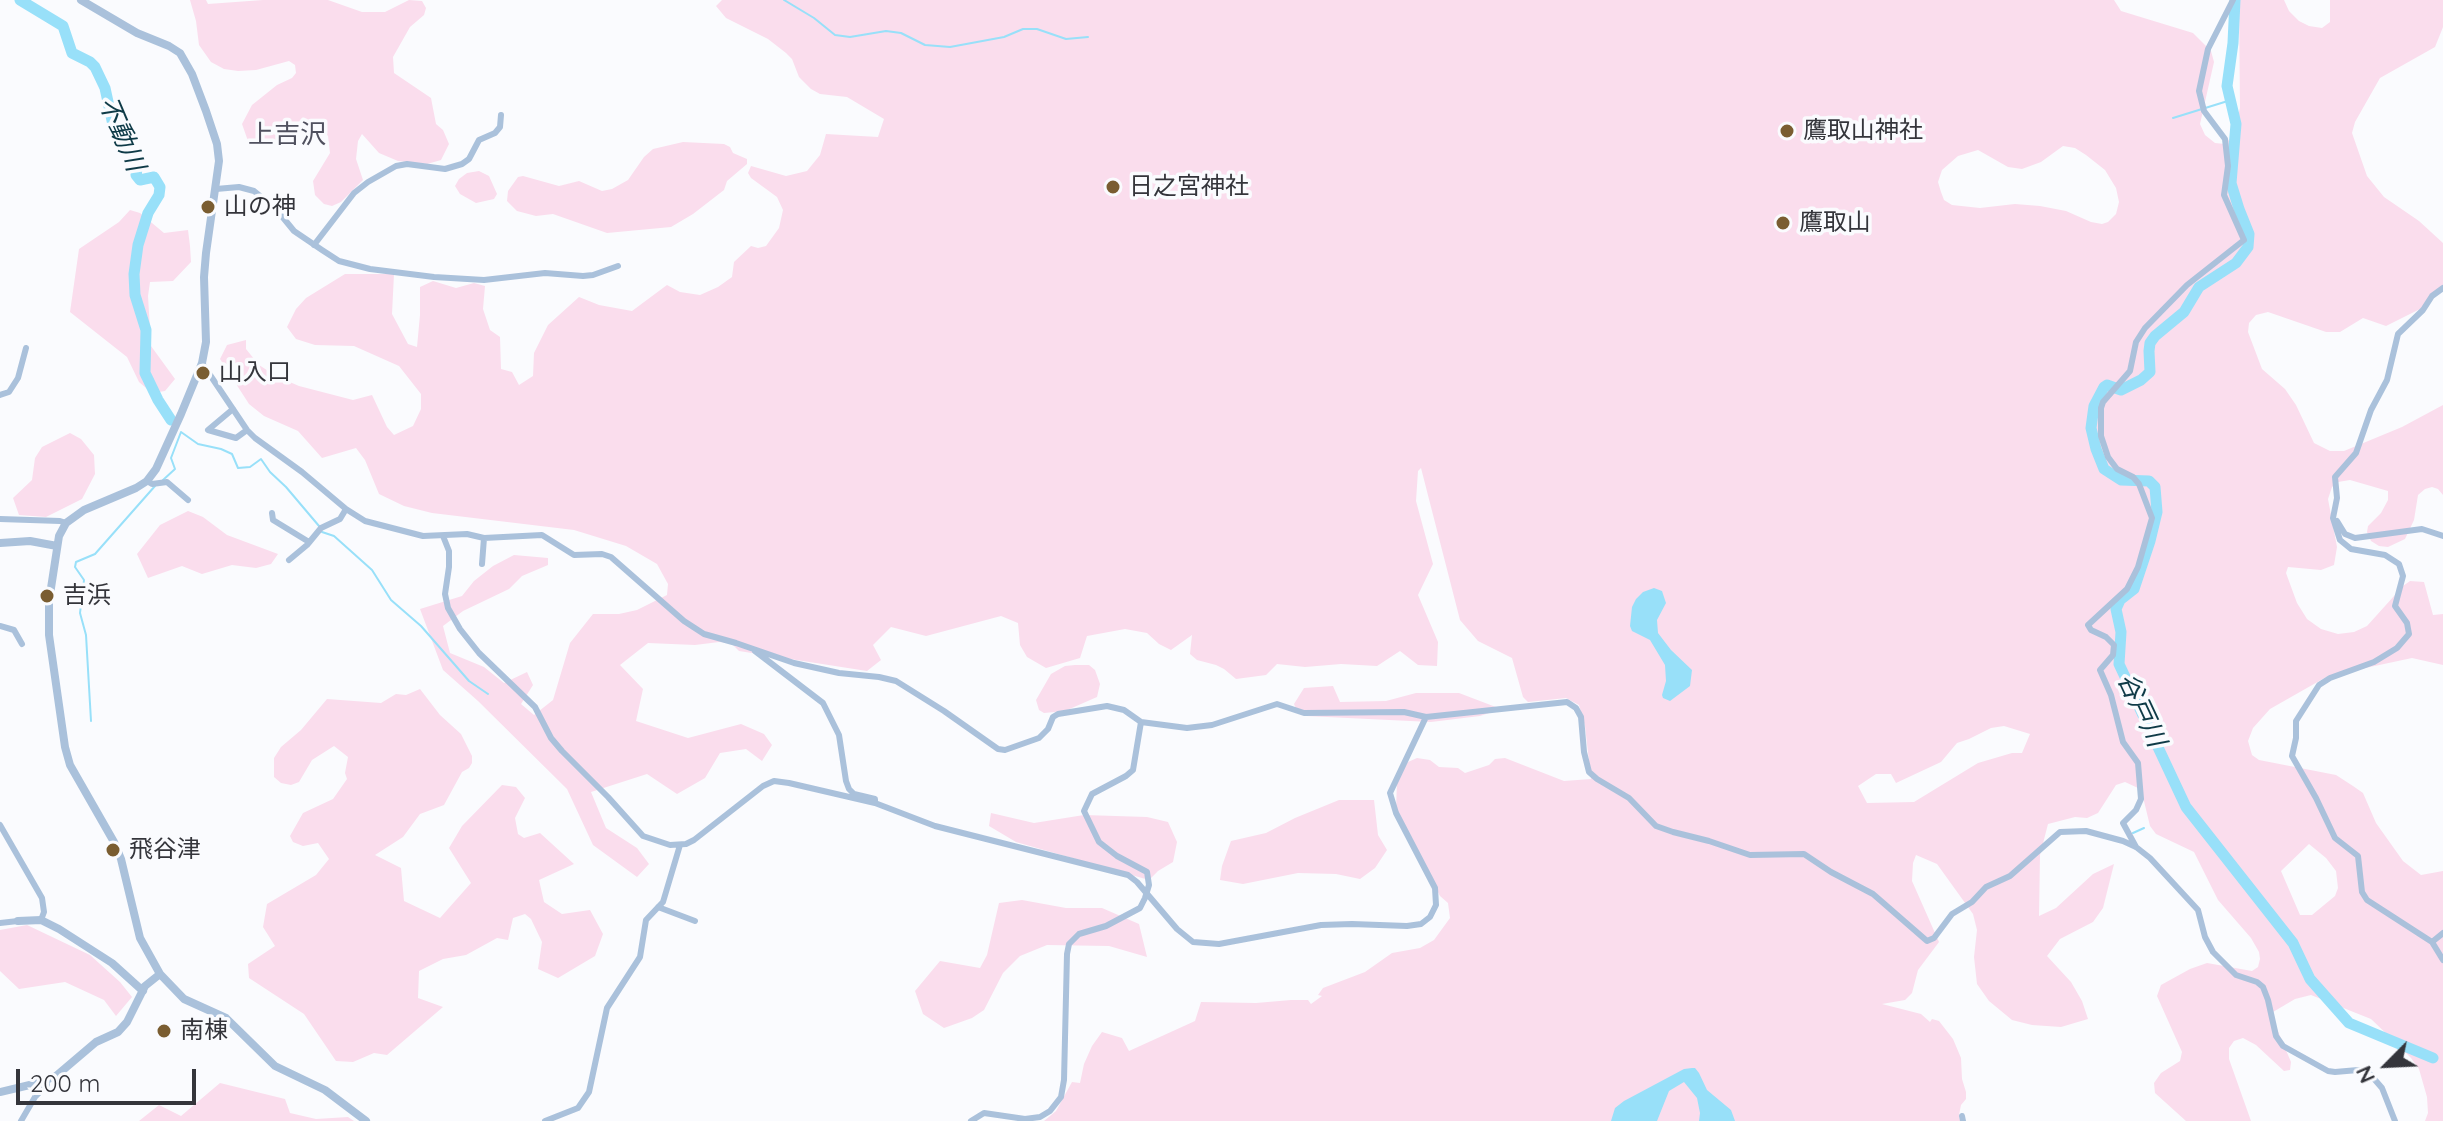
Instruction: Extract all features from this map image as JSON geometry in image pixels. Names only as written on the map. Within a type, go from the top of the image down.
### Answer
[{"type":"street","points":[[81,0],[137,33],[180,53],[192,74],[217,144],[219,161],[205,265],[206,342],[202,363],[156,469],[147,481],[84,510],[66,523],[57,546],[49,601],[49,635],[65,747],[70,765],[114,842],[140,938],[160,974],[184,999],[226,1018],[275,1066],[325,1090],[366,1121]]},
{"type":"street","points":[[2233,0],[2208,49],[2199,91],[2201,105],[2225,139],[2228,166],[2224,195],[2244,240],[2191,281],[2145,328],[2136,342],[2130,371],[2103,402],[2102,441],[2112,464],[2139,484],[2152,518],[2138,567],[2127,589],[2088,625],[2114,645],[2113,655],[2100,670],[2111,695],[2123,742],[2138,763],[2141,799],[2136,810],[2123,823],[2135,845],[2198,910],[2205,937],[2213,952],[2236,975],[2263,987],[2280,1042],[2328,1071],[2358,1070],[2369,1073],[2382,1088],[2395,1121]]},
{"type":"street","points":[[314,245],[354,193],[368,182],[396,166],[407,164],[445,169],[462,164],[469,159],[479,140],[495,133],[500,127],[501,115]]},
{"type":"street","points":[[216,189],[239,187],[254,191],[266,199],[294,231],[314,245],[339,261],[370,269],[434,277],[494,279],[545,273],[593,275],[618,266]]},
{"type":"street","points":[[2443,288],[2398,334],[2387,380],[2371,410],[2356,453],[2336,473],[2337,498],[2333,516],[2340,540],[2347,547],[2385,555],[2399,564],[2403,576],[2395,606],[2407,623],[2409,634],[2397,648],[2374,662],[2319,685],[2296,721],[2292,756],[2335,838],[2358,856],[2364,896],[2371,904],[2432,942],[2443,960]]},
{"type":"street","points":[[0,395],[9,392],[18,378],[26,348]]},
{"type":"street","points":[[202,363],[247,430],[365,521],[414,535],[467,534],[484,538],[542,535],[574,555],[602,554],[611,557],[704,634],[794,663],[896,681],[998,749],[1039,738],[1058,714],[1107,706],[1124,710],[1141,722],[1194,728],[1277,704],[1304,713],[1404,712],[1426,717],[1567,702],[1576,708],[1581,717],[1589,772],[1629,798],[1656,826],[1750,855],[1804,854],[1880,899],[1927,941],[1934,938],[1952,914],[1972,902],[1986,887],[2010,876],[2060,832],[2076,830],[2100,834],[2135,845]]},
{"type":"street","points":[[233,409],[208,430],[236,438],[247,430]]},
{"type":"street","points":[[147,481],[152,484],[167,482],[188,500]]},
{"type":"street","points":[[289,560],[321,528],[336,522],[346,509]]},
{"type":"street","points":[[272,513],[273,520],[309,542]]},
{"type":"street","points":[[2333,516],[2349,537],[2422,529],[2443,536]]},
{"type":"street","points":[[0,519],[66,523]]},
{"type":"street","points":[[443,536],[449,551],[445,594],[448,608],[469,641],[535,707],[556,745],[638,831],[655,841],[680,845],[694,840],[763,786],[774,781],[789,783],[875,803],[935,826],[1128,875],[1184,936],[1193,942],[1208,945],[1321,925],[1407,926],[1421,924],[1430,917],[1437,895],[1433,882],[1391,803],[1390,793],[1426,717]]},
{"type":"street","points":[[482,564],[484,538]]},
{"type":"street","points":[[0,543],[30,541],[57,546]]},
{"type":"street","points":[[0,626],[14,630],[22,644]]},
{"type":"street","points":[[753,649],[823,703],[839,735],[849,789],[854,794],[875,799],[875,803]]},
{"type":"street","points":[[971,1121],[984,1113],[1034,1119],[1045,1115],[1059,1102],[1064,1080],[1069,944],[1079,934],[1106,926],[1140,908],[1147,893],[1147,872],[1099,842],[1084,811],[1092,794],[1133,770],[1141,722]]},
{"type":"street","points":[[0,825],[42,898],[44,912],[41,920]]},
{"type":"street","points":[[545,1121],[578,1108],[589,1092],[607,1008],[638,962],[646,920],[666,894],[680,845]]},
{"type":"street","points":[[658,907],[695,921]]},
{"type":"street","points":[[0,923],[41,920],[112,963],[143,991]]},
{"type":"street","points":[[2432,942],[2443,933]]},
{"type":"street","points":[[0,1092],[56,1076],[96,1042],[118,1032],[127,1022],[143,991],[160,974]]},
{"type":"street","points":[[21,1121],[35,1097],[47,1085],[46,1080]]},
{"type":"street","points":[[28,1086],[35,1097]]},
{"type":"shaded area","points":[[190,0],[206,0],[208,4],[328,0],[362,12],[385,12],[409,0],[422,1],[426,8],[424,15],[410,27],[393,57],[394,73],[431,98],[436,124],[443,130],[449,144],[441,160],[427,164],[398,161],[379,153],[362,134],[356,159],[363,180],[341,202],[332,206],[324,204],[315,195],[313,181],[330,153],[328,136],[323,130],[312,125],[294,138],[272,145],[248,141],[242,124],[252,105],[277,85],[292,78],[296,73],[295,65],[289,61],[256,70],[238,71],[224,69],[211,62],[199,45]]},
{"type":"shaded area","points":[[722,0],[2114,0],[2121,11],[2193,33],[2211,51],[2214,62],[2200,124],[2205,135],[2215,143],[2225,144],[2233,135],[2240,108],[2239,0],[2284,0],[2299,21],[2322,28],[2330,22],[2330,0],[2443,0],[2443,27],[2435,47],[2380,78],[2352,133],[2367,176],[2384,197],[2419,221],[2443,243],[2443,288],[2422,308],[2386,326],[2363,318],[2340,332],[2326,332],[2268,312],[2256,315],[2249,323],[2248,332],[2262,369],[2285,389],[2314,443],[2330,451],[2344,451],[2402,427],[2443,405],[2443,495],[2432,487],[2418,495],[2414,520],[2405,539],[2388,547],[2379,546],[2371,541],[2367,532],[2368,526],[2388,500],[2388,491],[2350,480],[2338,482],[2332,487],[2328,499],[2337,547],[2334,565],[2321,570],[2288,567],[2286,573],[2297,603],[2307,619],[2321,629],[2338,634],[2367,626],[2403,586],[2410,581],[2424,582],[2433,615],[2443,614],[2443,665],[2412,658],[2328,676],[2270,709],[2253,728],[2248,741],[2252,755],[2259,760],[2336,775],[2353,786],[2363,793],[2376,823],[2403,861],[2421,875],[2443,871],[2443,1121],[2425,1121],[2427,1097],[2419,1069],[2371,1019],[2311,995],[2295,999],[2273,1012],[2272,1017],[2291,1062],[2290,1070],[2284,1071],[2256,1045],[2243,1038],[2234,1041],[2229,1048],[2229,1059],[2251,1121],[2186,1121],[2155,1093],[2154,1083],[2161,1073],[2180,1061],[2182,1052],[2157,996],[2161,985],[2207,963],[2252,971],[2258,967],[2260,959],[2251,938],[2218,900],[2194,852],[2156,834],[2150,826],[2138,788],[2125,782],[2116,785],[2098,813],[2087,818],[2075,817],[2048,824],[2040,855],[2039,916],[2056,908],[2093,874],[2114,864],[2103,908],[2093,922],[2060,939],[2047,956],[2071,982],[2088,1019],[2061,1027],[2032,1025],[2012,1020],[1989,1001],[1977,984],[1974,957],[1977,930],[1973,914],[1937,864],[1916,855],[1912,881],[1939,942],[1918,970],[1912,993],[1905,1000],[1882,1004],[1921,1014],[1930,1022],[1932,1019],[1939,1021],[1953,1039],[1961,1058],[1966,1092],[1960,1121],[1044,1121],[1056,1111],[1072,1082],[1080,1083],[1084,1064],[1102,1032],[1122,1038],[1129,1051],[1195,1021],[1201,1002],[1308,1000],[1311,1004],[1322,996],[1318,995],[1323,988],[1365,972],[1392,953],[1420,948],[1434,940],[1450,918],[1448,903],[1440,896],[1396,811],[1397,780],[1408,762],[1417,758],[1430,760],[1439,767],[1458,768],[1465,773],[1489,765],[1495,759],[1505,758],[1564,781],[1591,779],[1585,726],[1579,705],[1566,698],[1528,702],[1523,697],[1512,658],[1478,641],[1460,620],[1421,468],[1418,471],[1416,501],[1433,564],[1418,595],[1438,642],[1437,666],[1418,665],[1400,651],[1377,666],[1341,664],[1305,667],[1277,664],[1266,675],[1236,679],[1224,669],[1197,660],[1190,654],[1192,635],[1171,650],[1147,633],[1125,629],[1087,636],[1080,658],[1046,668],[1027,657],[1020,645],[1018,623],[1001,616],[926,636],[891,627],[873,645],[881,660],[867,671],[739,651],[731,643],[648,643],[620,665],[643,689],[636,721],[688,738],[741,724],[764,734],[772,745],[762,761],[746,749],[720,753],[705,778],[677,794],[647,774],[591,792],[606,828],[637,848],[649,864],[637,877],[593,845],[567,789],[443,670],[420,609],[462,596],[474,581],[493,566],[514,555],[548,558],[548,565],[522,576],[509,589],[463,611],[443,626],[450,653],[484,667],[504,683],[527,672],[533,685],[521,704],[534,715],[553,700],[570,643],[593,614],[637,610],[667,595],[668,584],[657,564],[626,546],[574,530],[432,513],[404,506],[379,494],[365,460],[356,448],[322,458],[298,431],[264,416],[249,404],[220,359],[227,345],[246,340],[246,349],[259,365],[276,376],[299,386],[353,400],[372,395],[394,435],[413,426],[421,409],[421,394],[399,366],[354,346],[315,345],[296,339],[287,327],[306,298],[345,274],[394,274],[392,314],[408,344],[417,347],[420,287],[433,281],[456,288],[474,283],[485,286],[483,309],[490,330],[500,337],[501,369],[512,372],[519,385],[533,376],[534,353],[548,325],[579,297],[599,305],[632,311],[667,285],[680,292],[700,295],[718,287],[732,277],[734,262],[751,246],[766,246],[779,228],[783,210],[777,197],[751,178],[748,173],[751,166],[786,176],[807,171],[820,155],[826,134],[878,137],[884,119],[847,97],[820,94],[811,89],[799,77],[792,59],[786,53],[768,39],[726,18],[716,6]],"holes":[[[2063,146],[2075,148],[2105,170],[2116,188],[2119,202],[2116,214],[2108,222],[2091,222],[2066,211],[2040,206],[2015,204],[1980,208],[1952,205],[1944,200],[1938,182],[1942,170],[1958,156],[1978,150],[2008,167],[2022,169],[2041,162]],[[2004,726],[2030,734],[2022,753],[1978,763],[1914,802],[1867,803],[1858,786],[1876,774],[1891,774],[1896,783],[1941,762],[1957,743],[1991,728]],[[2309,844],[2336,871],[2338,888],[2335,896],[2312,915],[2300,915],[2281,871]]]},
{"type":"shaded area","points":[[683,142],[724,144],[733,153],[747,159],[747,164],[727,181],[724,190],[671,227],[607,233],[553,214],[536,216],[517,211],[507,201],[508,191],[518,177],[523,176],[559,186],[579,181],[602,191],[612,189],[628,180],[653,149]]},
{"type":"shaded area","points":[[479,171],[489,176],[497,194],[494,199],[476,203],[460,194],[455,186],[467,173]]},
{"type":"shaded area","points":[[130,210],[140,213],[164,233],[188,230],[191,262],[173,281],[150,282],[148,296],[151,346],[175,379],[165,391],[152,393],[139,382],[127,357],[70,312],[79,249],[119,222]]},
{"type":"shaded area","points":[[70,433],[81,439],[94,455],[95,474],[82,499],[46,517],[19,515],[13,498],[32,480],[35,458],[42,447]]},
{"type":"shaded area","points":[[188,511],[203,517],[227,535],[278,554],[271,564],[256,568],[232,565],[202,574],[182,566],[148,578],[137,554],[160,525]]},
{"type":"shaded area","points":[[1089,665],[1095,670],[1100,684],[1097,697],[1065,711],[1044,713],[1039,710],[1036,700],[1051,674],[1065,666]]},
{"type":"shaded area","points":[[1333,686],[1340,702],[1386,701],[1416,693],[1459,693],[1501,709],[1480,716],[1431,722],[1306,716],[1297,711],[1294,704],[1304,688]]},
{"type":"shaded area","points":[[420,689],[440,715],[461,734],[472,756],[472,763],[462,772],[444,805],[420,814],[403,837],[375,855],[401,868],[404,901],[440,918],[471,883],[449,848],[462,826],[502,785],[516,787],[525,798],[515,818],[518,834],[524,838],[540,833],[574,864],[539,880],[544,902],[562,914],[590,910],[603,934],[595,956],[558,978],[538,969],[542,942],[531,919],[525,914],[513,918],[508,940],[497,938],[466,955],[443,959],[419,971],[418,998],[443,1007],[387,1055],[374,1053],[353,1062],[336,1061],[304,1014],[249,978],[248,964],[275,946],[263,927],[267,904],[316,875],[329,859],[318,843],[303,846],[293,842],[290,836],[303,813],[333,799],[347,779],[348,757],[334,746],[312,760],[299,782],[291,785],[281,783],[274,777],[274,758],[327,699],[381,703],[396,694],[406,695]]},
{"type":"shaded area","points":[[1339,800],[1374,800],[1378,835],[1387,850],[1375,868],[1360,879],[1336,874],[1298,873],[1243,884],[1220,880],[1231,841],[1266,833]]},
{"type":"shaded area","points":[[991,813],[1034,823],[1084,815],[1147,817],[1168,822],[1177,842],[1173,862],[1149,880],[1016,842],[989,826]]},
{"type":"shaded area","points":[[1022,900],[1066,908],[1102,908],[1139,924],[1147,957],[1109,946],[1047,945],[1020,956],[1003,973],[984,1010],[972,1018],[944,1028],[923,1014],[915,991],[940,961],[980,968],[987,955],[999,903]]},
{"type":"shaded area","points":[[27,925],[90,955],[132,997],[116,1016],[104,1000],[65,982],[19,989],[0,971],[0,930]]},
{"type":"shaded area","points":[[220,1083],[285,1099],[290,1113],[316,1119],[348,1117],[354,1121],[139,1121],[159,1105],[181,1116]]},
{"type":"water","points":[[1654,588],[1662,591],[1666,603],[1657,620],[1658,633],[1692,670],[1690,686],[1670,701],[1662,695],[1666,681],[1665,665],[1650,640],[1632,631],[1630,626],[1636,599]]},
{"type":"water","points":[[1695,1068],[1707,1090],[1731,1110],[1735,1121],[1699,1121],[1697,1098],[1684,1082],[1669,1091],[1657,1121],[1611,1121],[1615,1108],[1624,1101],[1684,1069]]},
{"type":"waterway","name":"不動川","points":[[20,0],[63,26],[72,53],[95,67],[105,88],[113,125],[138,163],[136,175],[140,180],[154,177],[160,187],[138,245],[134,274],[135,295],[146,330],[145,373],[171,420]]},
{"type":"waterway","points":[[784,0],[835,35],[850,37],[886,31],[901,33],[925,45],[950,47],[1004,37],[1023,29],[1037,29],[1066,39],[1088,37]]},
{"type":"waterway","name":"谷戸川","points":[[2235,0],[2227,86],[2236,124],[2231,183],[2249,234],[2248,247],[2236,263],[2199,287],[2184,312],[2155,336],[2150,343],[2150,372],[2121,390],[2107,385],[2094,406],[2091,428],[2104,469],[2121,480],[2149,481],[2155,487],[2157,512],[2150,541],[2134,589],[2120,600],[2116,609],[2121,632],[2119,664],[2186,807],[2293,943],[2310,979],[2349,1023],[2433,1058]]},
{"type":"waterway","points":[[2173,118],[2231,100]]},
{"type":"waterway","points":[[163,480],[175,469],[171,458],[181,432],[198,444],[232,454],[238,468],[250,467],[261,459],[319,526]]},
{"type":"waterway","points":[[91,721],[86,635],[80,613],[84,580],[75,567],[76,562],[95,554],[155,486]]},
{"type":"waterway","points":[[322,532],[334,536],[372,570],[391,600],[421,626],[469,681],[488,694]]},
{"type":"waterway","points":[[2133,833],[2144,828]]},
{"type":"place","name":"鷹取山神社","points":[[1787,131]]},
{"type":"place","name":"日之宮神社","points":[[1113,187]]},
{"type":"place","name":"山の神","points":[[208,207]]},
{"type":"place","name":"鷹取山","points":[[1783,223]]},
{"type":"place","name":"山入口","points":[[203,373]]},
{"type":"place","name":"吉浜","points":[[47,596]]},
{"type":"place","name":"飛谷津","points":[[113,850]]},
{"type":"place","name":"南棟","points":[[164,1031]]},
{"type":"district","name":"上吉沢","points":[[287,135]]}]
